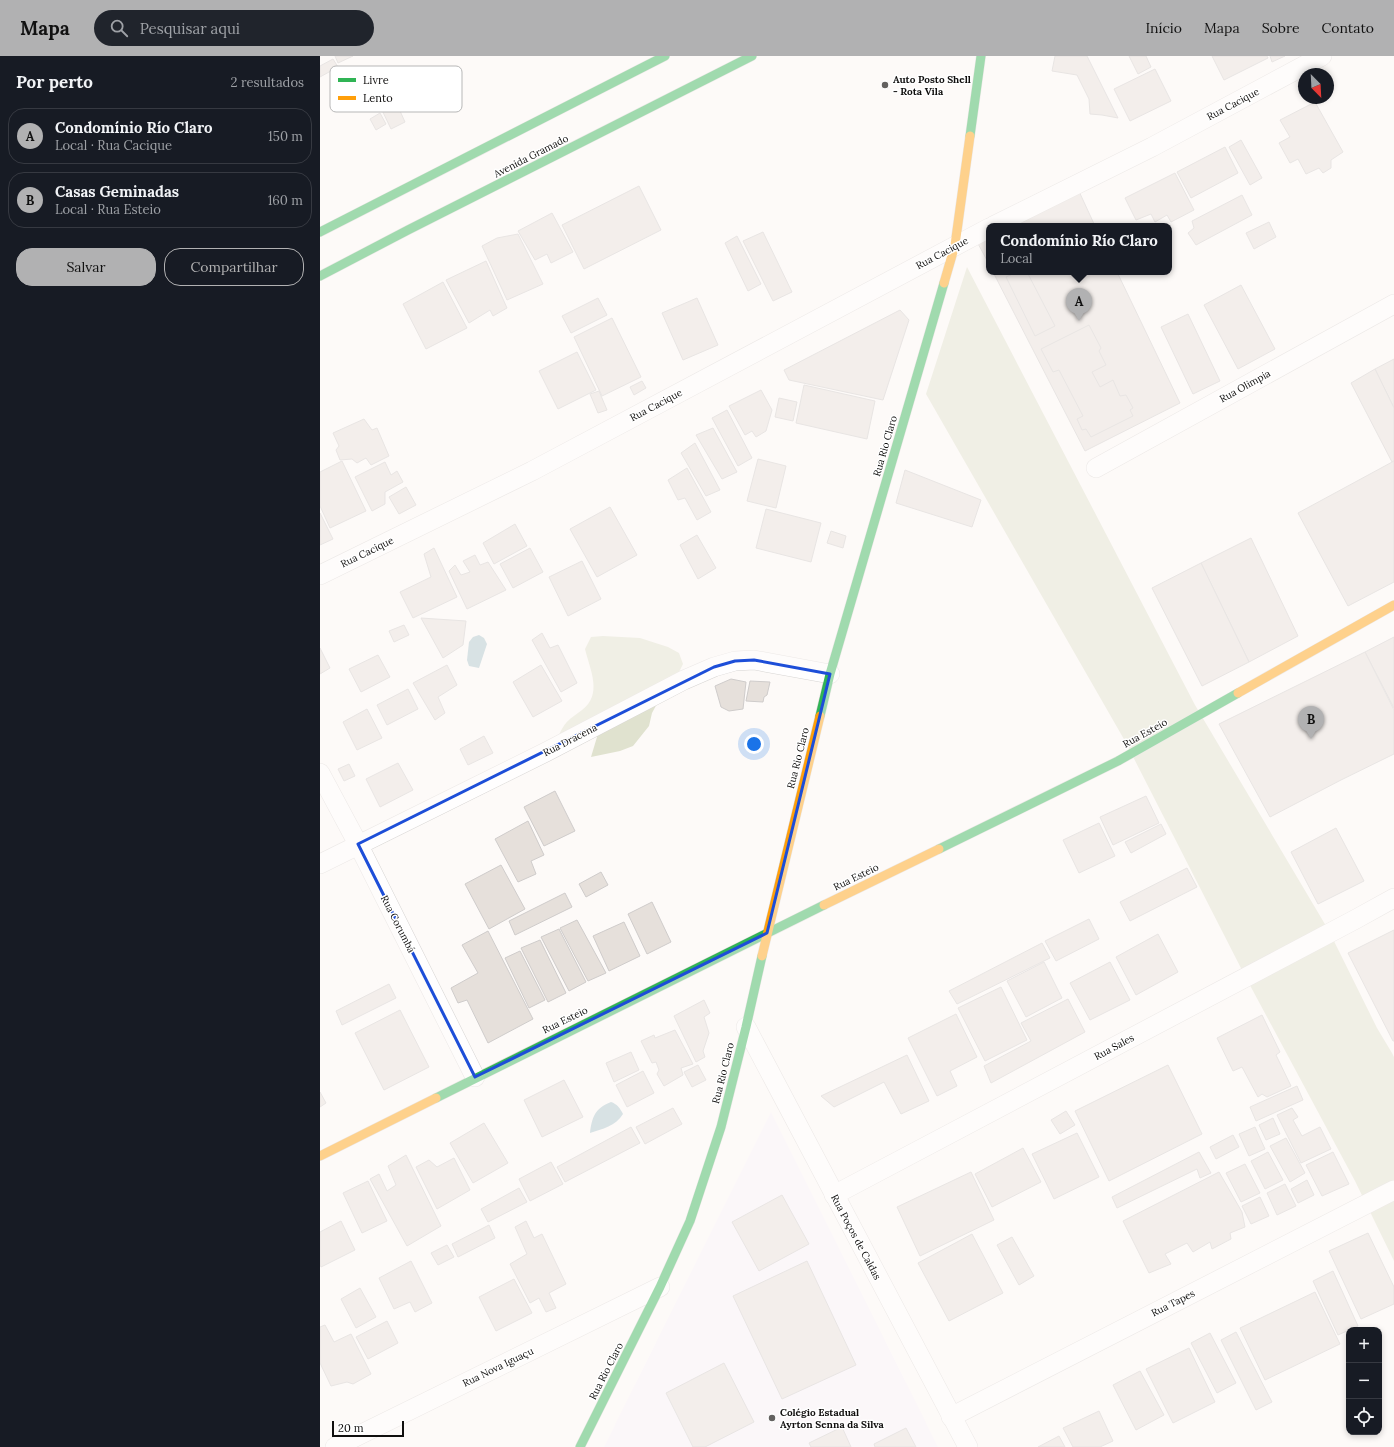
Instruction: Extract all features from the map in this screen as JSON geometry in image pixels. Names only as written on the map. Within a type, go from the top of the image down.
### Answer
[{"type":"street","points":[[320,232],[665,56]]},
{"type":"street","name":"Avenida Gramado","points":[[320,276],[752,56]]},
{"type":"street","name":"Rua Rio Claro","points":[[580,1447],[660,1287],[690,1221],[716,1141],[746,1027],[767,933],[830,674],[955,245],[981,56]]},
{"type":"street","name":"Rua Cacique","points":[[999,223],[1152,147],[1322,56]]},
{"type":"street","name":"Rua Cacique","points":[[320,575],[532,470],[986,230]]},
{"type":"street","name":"Rua Olimpia","points":[[1096,468],[1394,304]]},
{"type":"street","name":"Rua Esteio","points":[[320,1156],[475,1077],[1118,761],[1394,605]]},
{"type":"street","name":"Rua Dracena","points":[[320,864],[546,752],[684,680],[714,667],[735,661],[754,660],[830,674]]},
{"type":"street","name":"Rua Corumbá","points":[[320,773],[358,844],[475,1077]]},
{"type":"street","name":"Rua Sales","points":[[834,1195],[1342,927],[1394,898]]},
{"type":"street","name":"Rua Poços de Caldas","points":[[746,1027],[968,1447]]},
{"type":"street","name":"Rua Tapes","points":[[952,1417],[1394,1190]]},
{"type":"street","name":"Rua Nova Iguaçu","points":[[335,1447],[660,1287]]},
{"type":"highlighted area","points":[[754,660],[830,674],[767,933],[475,1077],[358,844],[714,667],[735,661]]},
{"type":"shaded area","points":[[771,1112],[938,1447],[604,1447]]},
{"type":"green space","points":[[967,267],[1195,705],[1329,931],[1377,1028],[1394,1057],[1394,1261],[1355,1181],[1245,976],[1125,741],[926,394]]},
{"type":"green space","points":[[603,636],[640,638],[668,647],[679,653],[683,664],[677,676],[659,700],[652,713],[649,726],[633,746],[620,751],[591,757],[597,737],[586,731],[559,735],[566,723],[588,704],[592,697],[592,673],[585,649],[591,637]]},
{"type":"water","points":[[479,635],[484,638],[487,644],[479,668],[469,666],[467,660],[469,642],[473,637]]},
{"type":"water","points":[[611,1102],[618,1106],[623,1114],[613,1124],[590,1133],[595,1114],[601,1107]]},
{"type":"building","points":[[335,56],[353,56],[338,63]]},
{"type":"building","points":[[1055,56],[1087,56],[1118,118],[1090,114],[1089,99],[1077,75],[1052,71]]},
{"type":"building","points":[[1129,56],[1146,56],[1151,67],[1138,74]]},
{"type":"building","points":[[1212,56],[1267,56],[1268,58],[1224,80]]},
{"type":"building","points":[[1270,56],[1285,56],[1272,62]]},
{"type":"building","points":[[333,59],[337,66],[330,66],[330,71],[320,77],[320,66]]},
{"type":"building","points":[[1155,69],[1171,101],[1130,121],[1114,89]]},
{"type":"building","points":[[1311,104],[1316,104],[1343,152],[1331,160],[1331,168],[1323,173],[1319,168],[1306,174],[1298,159],[1290,163],[1279,143],[1290,137],[1280,120]]},
{"type":"building","points":[[383,112],[400,112],[405,122],[391,129]]},
{"type":"building","points":[[380,113],[386,124],[376,130],[370,119]]},
{"type":"building","points":[[1241,140],[1262,178],[1250,185],[1229,147]]},
{"type":"building","points":[[1225,147],[1238,173],[1191,198],[1177,172]]},
{"type":"building","points":[[1175,173],[1194,210],[1171,222],[1167,215],[1155,222],[1151,214],[1136,220],[1125,198]]},
{"type":"building","points":[[639,186],[661,230],[584,269],[562,225]]},
{"type":"building","points":[[1077,187],[1094,223],[1008,223]]},
{"type":"building","points":[[1242,195],[1252,215],[1196,245],[1188,233],[1194,228],[1192,221]]},
{"type":"building","points":[[552,213],[573,252],[551,263],[547,254],[535,260],[518,231]]},
{"type":"building","points":[[1269,222],[1276,237],[1254,249],[1246,233]]},
{"type":"building","points":[[763,232],[792,292],[773,301],[743,241]]},
{"type":"building","points":[[518,234],[543,284],[507,300],[482,246],[497,238]]},
{"type":"building","points":[[986,235],[986,258],[976,240]]},
{"type":"building","points":[[737,236],[761,284],[748,291],[725,243]]},
{"type":"building","points":[[486,261],[507,308],[493,316],[490,310],[469,323],[446,280]]},
{"type":"building","points":[[995,275],[1118,275],[1180,403],[1085,451]]},
{"type":"building","points":[[1010,275],[1029,275],[1055,326],[1035,336],[1006,277]]},
{"type":"building","points":[[443,282],[467,328],[426,349],[403,304]]},
{"type":"building","points":[[1241,285],[1275,349],[1238,369],[1204,305]]},
{"type":"building","points":[[598,298],[607,315],[571,333],[562,316]]},
{"type":"building","points":[[697,298],[718,345],[683,360],[662,313]]},
{"type":"building","points":[[900,310],[909,320],[883,400],[789,380],[784,370]]},
{"type":"building","points":[[1188,314],[1220,381],[1193,394],[1161,327]]},
{"type":"building","points":[[612,318],[641,377],[602,396],[574,337]]},
{"type":"building","points":[[1089,325],[1101,348],[1099,351],[1106,365],[1092,372],[1100,387],[1113,380],[1120,396],[1126,395],[1133,408],[1130,410],[1133,416],[1091,437],[1086,429],[1082,430],[1077,419],[1083,416],[1059,370],[1053,372],[1041,349]]},
{"type":"building","points":[[577,352],[596,390],[558,409],[539,371]]},
{"type":"building","points":[[1394,359],[1394,408],[1375,369]]},
{"type":"building","points":[[1375,369],[1394,408],[1394,461],[1392,462],[1351,383]]},
{"type":"building","points":[[642,381],[646,388],[634,395],[630,387]]},
{"type":"building","points":[[804,385],[875,401],[867,439],[796,423]]},
{"type":"building","points":[[761,390],[772,410],[766,431],[756,437],[752,431],[745,435],[729,406]]},
{"type":"building","points":[[599,391],[607,410],[598,413],[590,394]]},
{"type":"building","points":[[779,398],[797,402],[793,421],[775,417]]},
{"type":"building","points":[[727,410],[752,458],[738,466],[712,418]]},
{"type":"building","points":[[364,419],[372,430],[377,428],[389,456],[371,465],[366,458],[357,463],[352,459],[340,460],[336,450],[339,446],[333,433]]},
{"type":"building","points":[[713,428],[737,472],[722,479],[696,435]]},
{"type":"building","points":[[695,443],[720,490],[706,496],[681,453]]},
{"type":"building","points":[[758,459],[786,466],[776,508],[747,501]]},
{"type":"building","points":[[342,461],[366,511],[330,528],[320,506],[320,472]]},
{"type":"building","points":[[1394,461],[1394,582],[1348,606],[1298,513]]},
{"type":"building","points":[[385,462],[391,475],[397,471],[403,482],[385,492],[385,504],[372,511],[355,477]]},
{"type":"building","points":[[687,468],[711,512],[697,520],[685,498],[678,500],[668,480]]},
{"type":"building","points":[[905,470],[981,500],[972,527],[896,503]]},
{"type":"building","points":[[406,487],[416,505],[399,514],[389,497]]},
{"type":"building","points":[[610,507],[637,555],[597,577],[570,529]]},
{"type":"building","points":[[766,509],[821,523],[811,562],[756,548]]},
{"type":"building","points":[[320,513],[333,539],[320,545]]},
{"type":"building","points":[[515,524],[527,546],[494,564],[483,543]]},
{"type":"building","points":[[831,531],[846,536],[843,548],[827,543]]},
{"type":"building","points":[[697,535],[716,568],[698,579],[680,545]]},
{"type":"building","points":[[1251,538],[1298,636],[1249,662],[1201,563]]},
{"type":"building","points":[[434,548],[457,597],[413,618],[400,592],[431,577],[424,554]]},
{"type":"building","points":[[530,548],[543,572],[513,588],[500,564]]},
{"type":"building","points":[[475,555],[480,565],[488,562],[506,590],[467,609],[449,571],[455,565],[461,575],[470,572],[463,561]]},
{"type":"building","points":[[582,561],[601,599],[568,616],[549,577]]},
{"type":"building","points":[[1201,563],[1249,662],[1202,686],[1152,588]]},
{"type":"building","points":[[421,618],[466,621],[463,645],[443,658]]},
{"type":"building","points":[[404,625],[409,635],[394,642],[389,631]]},
{"type":"building","points":[[542,633],[550,648],[558,645],[577,683],[561,692],[532,640]]},
{"type":"building","points":[[1394,637],[1394,708],[1365,652]]},
{"type":"building","points":[[320,648],[330,668],[320,674]]},
{"type":"building","points":[[1365,652],[1394,710],[1394,754],[1270,817],[1219,724]]},
{"type":"building","points":[[378,655],[390,677],[361,692],[349,669]]},
{"type":"building","points":[[447,665],[457,685],[438,697],[445,713],[435,720],[413,683]]},
{"type":"building","points":[[541,665],[562,701],[533,717],[513,682]]},
{"type":"building","points":[[731,679],[746,682],[743,709],[729,711],[721,707],[715,686]]},
{"type":"building","points":[[750,681],[770,682],[767,695],[764,697],[763,702],[746,701]]},
{"type":"building","points":[[408,689],[418,709],[387,725],[377,705]]},
{"type":"building","points":[[367,709],[382,738],[357,750],[343,722]]},
{"type":"building","points":[[484,736],[493,753],[468,765],[460,749]]},
{"type":"building","points":[[398,763],[413,790],[380,807],[366,779]]},
{"type":"building","points":[[349,764],[355,776],[344,781],[338,769]]},
{"type":"building","points":[[555,791],[575,831],[544,846],[524,807]]},
{"type":"building","points":[[1146,796],[1159,823],[1113,845],[1100,817]]},
{"type":"building","points":[[528,821],[544,855],[531,861],[536,874],[518,882],[495,839]]},
{"type":"building","points":[[1099,823],[1115,856],[1079,873],[1063,840]]},
{"type":"building","points":[[1161,824],[1166,834],[1131,853],[1125,842]]},
{"type":"building","points":[[1336,828],[1364,881],[1318,904],[1291,852]]},
{"type":"building","points":[[501,865],[525,909],[489,929],[465,884]]},
{"type":"building","points":[[1187,868],[1197,887],[1130,921],[1120,902]]},
{"type":"building","points":[[601,872],[608,885],[586,897],[579,884]]},
{"type":"building","points":[[565,893],[572,907],[515,935],[509,921]]},
{"type":"building","points":[[652,902],[671,942],[647,954],[628,914]]},
{"type":"building","points":[[1089,919],[1099,939],[1056,961],[1045,941]]},
{"type":"building","points":[[577,920],[606,973],[588,981],[560,928]]},
{"type":"building","points":[[624,922],[640,956],[609,971],[593,936]]},
{"type":"building","points":[[559,929],[586,982],[569,991],[541,937]]},
{"type":"building","points":[[1394,930],[1394,1041],[1393,1041],[1348,953]]},
{"type":"building","points":[[488,931],[533,1019],[488,1043],[467,1000],[458,1003],[451,988],[478,973],[462,945]]},
{"type":"building","points":[[1158,934],[1178,972],[1136,995],[1116,957]]},
{"type":"building","points":[[540,940],[566,993],[548,1002],[521,948]]},
{"type":"building","points":[[1042,943],[1050,958],[957,1004],[949,991]]},
{"type":"building","points":[[520,951],[545,1000],[529,1008],[505,958]]},
{"type":"building","points":[[1044,962],[1062,998],[1026,1017],[1007,981]]},
{"type":"building","points":[[1110,962],[1130,1000],[1090,1020],[1070,983]]},
{"type":"building","points":[[389,984],[396,998],[342,1025],[336,1011]]},
{"type":"building","points":[[1001,987],[1027,1040],[985,1061],[958,1008]]},
{"type":"building","points":[[1068,999],[1085,1032],[991,1083],[984,1066],[1031,1041],[1021,1023]]},
{"type":"building","points":[[704,1000],[710,1013],[704,1017],[709,1033],[703,1051],[705,1057],[696,1062],[674,1016]]},
{"type":"building","points":[[400,1010],[429,1067],[384,1090],[355,1033]]},
{"type":"building","points":[[956,1014],[977,1057],[950,1071],[957,1086],[937,1096],[908,1038]]},
{"type":"building","points":[[1262,1015],[1280,1052],[1276,1055],[1291,1086],[1267,1097],[1262,1094],[1258,1097],[1242,1067],[1233,1071],[1217,1038]]},
{"type":"building","points":[[675,1030],[693,1064],[681,1068],[683,1075],[664,1086],[657,1074],[659,1070],[656,1062],[652,1063],[641,1041],[654,1035],[655,1038]]},
{"type":"building","points":[[631,1052],[639,1070],[614,1082],[606,1063]]},
{"type":"building","points":[[907,1055],[929,1101],[901,1114],[884,1082],[834,1107],[821,1096]]},
{"type":"building","points":[[698,1065],[706,1080],[692,1087],[684,1072]]},
{"type":"building","points":[[1168,1065],[1202,1134],[1109,1181],[1075,1111]]},
{"type":"building","points":[[643,1071],[654,1093],[627,1107],[616,1085]]},
{"type":"building","points":[[564,1080],[583,1117],[542,1137],[524,1100]]},
{"type":"building","points":[[1297,1086],[1303,1100],[1256,1121],[1250,1107]]},
{"type":"building","points":[[320,1092],[326,1103],[320,1107]]},
{"type":"building","points":[[673,1108],[682,1124],[645,1144],[636,1127]]},
{"type":"building","points":[[1292,1108],[1298,1117],[1293,1120],[1302,1136],[1320,1127],[1331,1149],[1301,1163],[1277,1115]]},
{"type":"building","points":[[1066,1111],[1075,1125],[1060,1134],[1051,1120]]},
{"type":"building","points":[[1273,1118],[1280,1134],[1266,1140],[1259,1125]]},
{"type":"building","points":[[484,1123],[508,1163],[473,1183],[450,1143]]},
{"type":"building","points":[[631,1127],[640,1143],[565,1182],[557,1167]]},
{"type":"building","points":[[1255,1127],[1265,1149],[1249,1156],[1239,1134]]},
{"type":"building","points":[[1077,1133],[1099,1177],[1054,1199],[1032,1154]]},
{"type":"building","points":[[1233,1135],[1239,1147],[1216,1159],[1210,1147]]},
{"type":"building","points":[[1286,1138],[1305,1173],[1290,1182],[1270,1146]]},
{"type":"building","points":[[1023,1148],[1041,1182],[992,1207],[975,1174]]},
{"type":"building","points":[[1199,1152],[1211,1173],[1200,1178],[1197,1169],[1117,1208],[1112,1197]]},
{"type":"building","points":[[1268,1152],[1283,1180],[1265,1189],[1251,1161]]},
{"type":"building","points":[[1333,1152],[1349,1184],[1322,1196],[1306,1165]]},
{"type":"building","points":[[406,1155],[441,1226],[407,1246],[370,1179],[379,1174],[387,1191],[396,1185],[388,1166]]},
{"type":"building","points":[[454,1158],[470,1190],[437,1209],[416,1167],[429,1160],[437,1167]]},
{"type":"building","points":[[551,1162],[563,1184],[530,1201],[519,1179]]},
{"type":"building","points":[[1245,1164],[1260,1193],[1241,1202],[1226,1173]]},
{"type":"building","points":[[971,1172],[994,1220],[920,1256],[897,1207]]},
{"type":"building","points":[[1219,1172],[1242,1212],[1245,1227],[1230,1233],[1231,1239],[1212,1249],[1210,1242],[1193,1252],[1187,1243],[1165,1254],[1171,1264],[1149,1273],[1123,1221]]},
{"type":"building","points":[[1307,1180],[1314,1195],[1298,1203],[1291,1189]]},
{"type":"building","points":[[368,1181],[387,1221],[362,1233],[343,1193]]},
{"type":"building","points":[[1285,1184],[1296,1206],[1277,1215],[1267,1193]]},
{"type":"building","points":[[519,1188],[527,1202],[488,1222],[481,1209]]},
{"type":"building","points":[[782,1195],[809,1244],[759,1271],[732,1222]]},
{"type":"building","points":[[1260,1197],[1269,1216],[1251,1224],[1242,1206]]},
{"type":"building","points":[[341,1221],[355,1250],[321,1267],[320,1232]]},
{"type":"building","points":[[526,1221],[534,1238],[542,1234],[566,1284],[549,1293],[556,1308],[546,1312],[539,1298],[530,1303],[510,1264],[527,1254],[515,1227]]},
{"type":"building","points":[[489,1225],[495,1238],[458,1257],[452,1244]]},
{"type":"building","points":[[1368,1233],[1394,1287],[1394,1304],[1361,1319],[1329,1251]]},
{"type":"building","points":[[972,1234],[1003,1293],[949,1321],[918,1263]]},
{"type":"building","points":[[1012,1237],[1034,1276],[1019,1285],[997,1245]]},
{"type":"building","points":[[447,1245],[454,1257],[438,1265],[431,1253]]},
{"type":"building","points":[[411,1261],[432,1303],[415,1312],[410,1302],[394,1309],[379,1278]]},
{"type":"building","points":[[807,1261],[856,1365],[782,1399],[733,1296]]},
{"type":"building","points":[[1333,1271],[1358,1326],[1346,1327],[1346,1331],[1338,1335],[1313,1281]]},
{"type":"building","points":[[514,1279],[532,1313],[496,1331],[479,1297]]},
{"type":"building","points":[[360,1288],[376,1317],[356,1328],[341,1299]]},
{"type":"building","points":[[1315,1292],[1340,1344],[1265,1380],[1240,1328]]},
{"type":"building","points":[[387,1321],[398,1343],[368,1359],[356,1337]]},
{"type":"building","points":[[325,1325],[334,1342],[351,1334],[371,1374],[353,1384],[347,1382],[331,1386],[320,1363],[320,1327]]},
{"type":"building","points":[[1236,1332],[1272,1402],[1256,1410],[1221,1340]]},
{"type":"building","points":[[1210,1333],[1236,1383],[1217,1393],[1191,1343]]},
{"type":"building","points":[[1189,1348],[1215,1402],[1173,1423],[1146,1369]]},
{"type":"building","points":[[724,1363],[754,1422],[705,1447],[693,1447],[666,1393]]},
{"type":"building","points":[[1140,1371],[1164,1415],[1136,1430],[1113,1385]]},
{"type":"building","points":[[1099,1411],[1113,1441],[1100,1447],[1073,1447],[1063,1428]]},
{"type":"building","points":[[842,1427],[851,1447],[811,1447],[809,1443]]},
{"type":"building","points":[[906,1428],[916,1447],[875,1447],[874,1444]]},
{"type":"building","points":[[1059,1436],[1065,1447],[1038,1447]]},
{"type":"traffic: fast","points":[[320,232],[665,56]]},
{"type":"traffic: fast","points":[[320,276],[752,56]]},
{"type":"traffic: fast","points":[[970,136],[981,56]]},
{"type":"traffic: fast","points":[[820,716],[830,674],[944,283]]},
{"type":"traffic: fast","points":[[939,849],[1118,761],[1238,693]]},
{"type":"traffic: fast","points":[[436,1098],[824,905]]},
{"type":"traffic: fast","points":[[580,1447],[660,1287],[690,1221],[721,1127],[762,956]]},
{"type":"traffic: slow","points":[[944,283],[955,245],[970,136]]},
{"type":"traffic: slow","points":[[1238,693],[1394,605]]},
{"type":"traffic: slow","points":[[762,956],[820,716]]},
{"type":"traffic: slow","points":[[824,905],[939,849]]},
{"type":"traffic: slow","points":[[320,1156],[436,1098]]},
{"type":"place","name":"Auto Posto Shell - Rota Vila","points":[[885,85]]},
{"type":"place","name":"Condomínio Río Claro","points":[[1079,321]]},
{"type":"place","name":"Casas Geminadas","points":[[1311,739]]},
{"type":"place","name":"Colégio Estadual Ayrton Senna da Silva","points":[[772,1418]]}]
